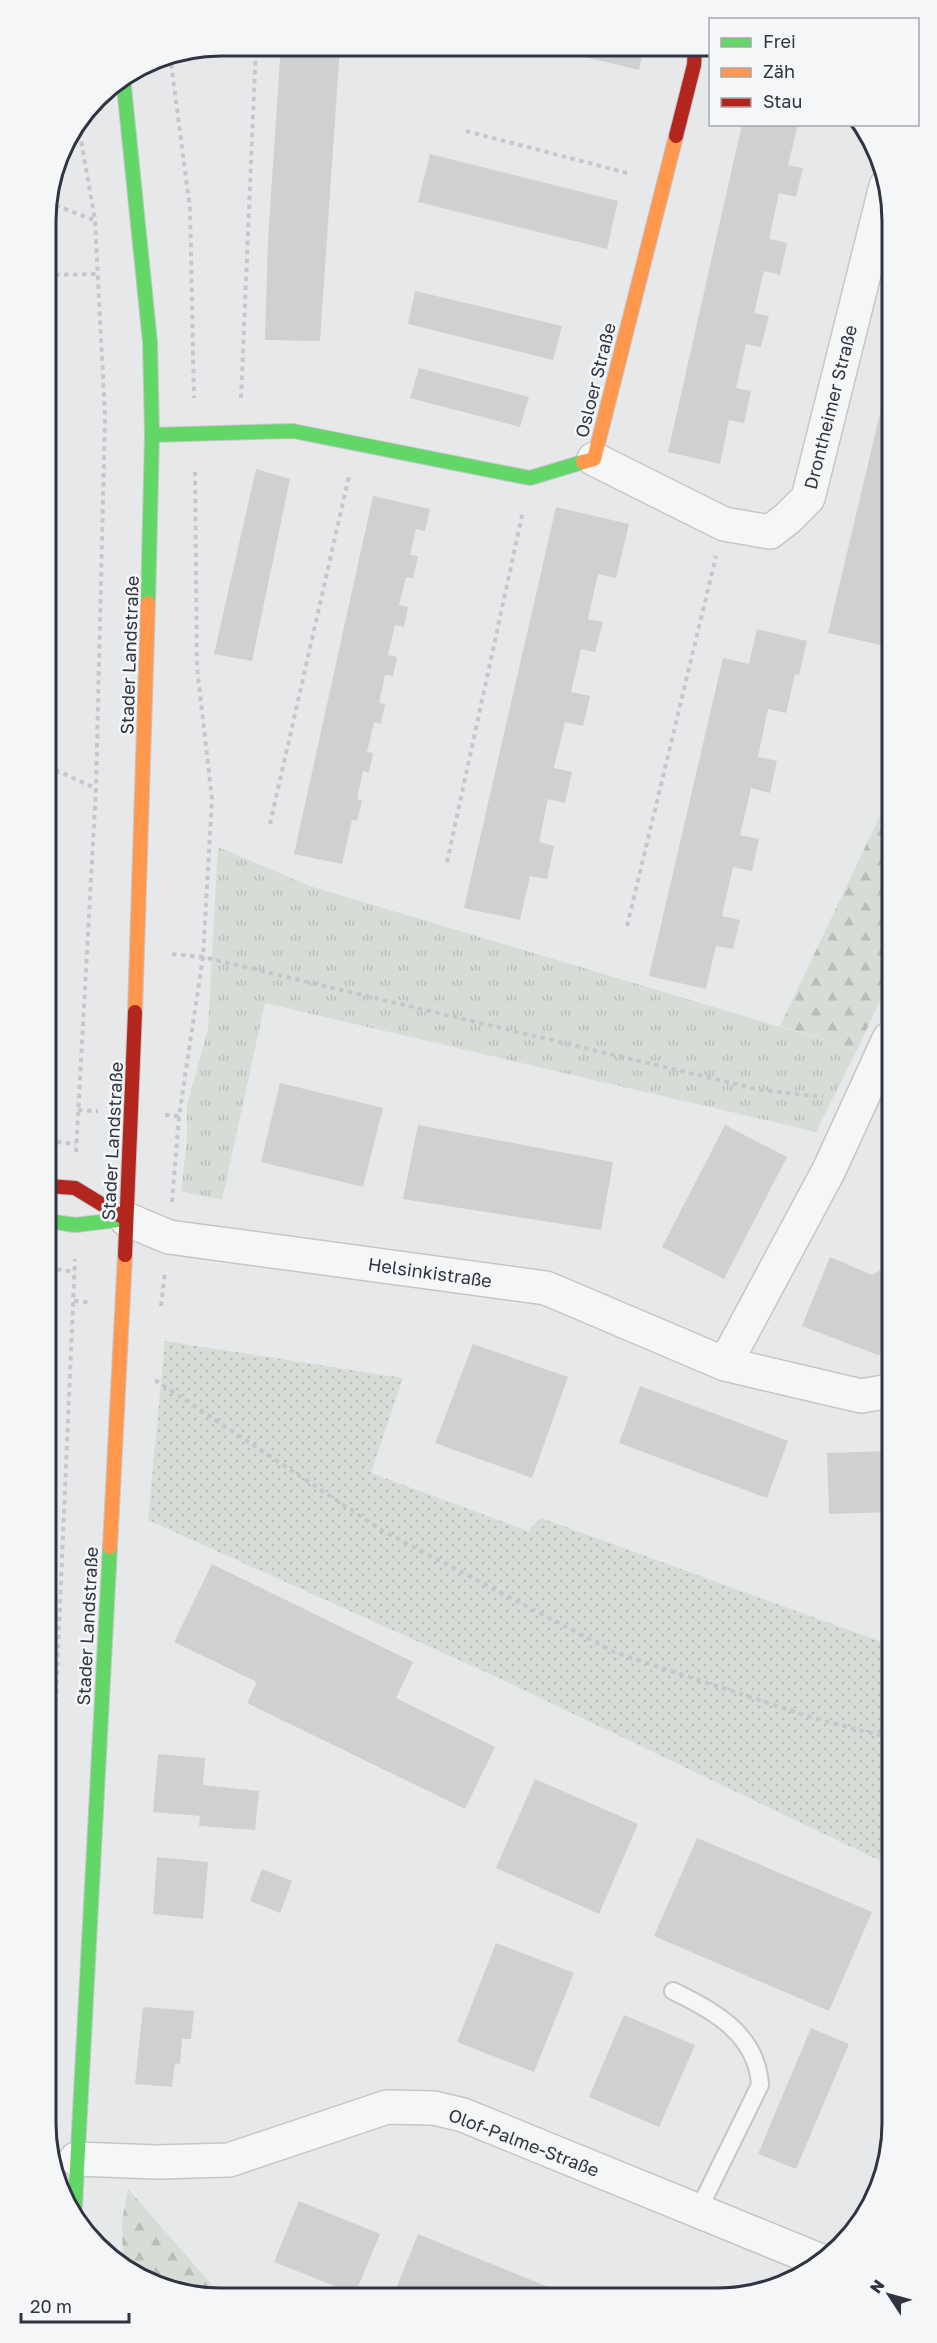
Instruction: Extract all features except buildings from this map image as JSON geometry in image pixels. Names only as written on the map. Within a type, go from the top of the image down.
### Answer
[{"type":"street","name":"Osloer Straße","points":[[152,435],[292,431],[530,478],[594,459],[695,56]]},
{"type":"street","name":"Stader Landstraße","points":[[75,2200],[120,1357],[138,952],[152,435],[150,342],[144,261],[124,87]]},
{"type":"street","name":"Drontheimer Straße","points":[[594,459],[724,524],[770,532],[808,498],[881,207]]},
{"type":"street","points":[[725,1364],[828,1170],[882,1055]]},
{"type":"street","points":[[56,1187],[75,1188],[126,1219]]},
{"type":"street","points":[[56,1222],[75,1225],[126,1219]]},
{"type":"street","name":"Helsinkistraße","points":[[126,1219],[169,1237],[546,1288],[725,1364],[861,1396],[881,1392]]},
{"type":"street","name":"Olof-Palme-Straße","points":[[76,2159],[157,2162],[229,2160],[387,2107],[434,2108],[463,2115],[811,2257]]},
{"type":"lane","points":[[673,1991],[711,2009],[753,2050],[759,2065],[760,2085],[698,2211]]},
{"type":"path","points":[[239,432],[256,56]]},
{"type":"path","points":[[161,1307],[180,1116],[203,957],[212,799],[197,667],[190,209],[171,63]]},
{"type":"path","points":[[466,131],[663,183]]},
{"type":"path","points":[[56,1142],[76,1144],[96,788],[105,416],[95,220],[80,134]]},
{"type":"path","points":[[57,205],[95,220]]},
{"type":"path","points":[[56,275],[98,274]]},
{"type":"path","points":[[270,824],[356,444]]},
{"type":"path","points":[[447,862],[530,478]]},
{"type":"path","points":[[627,926],[724,524]]},
{"type":"path","points":[[56,770],[96,788]]},
{"type":"path","points":[[56,776],[59,772]]},
{"type":"path","points":[[138,952],[203,957],[761,1090],[860,1101]]},
{"type":"path","points":[[56,1269],[75,1272],[56,1701]]},
{"type":"path","points":[[120,1357],[383,1531],[614,1652],[813,1718],[881,1735]]},
{"type":"green space","points":[[882,812],[882,998],[857,1050],[780,1026]]},
{"type":"green space","points":[[218,847],[310,886],[857,1050],[816,1132],[265,1003],[222,1200],[181,1191],[187,1139],[187,1105],[208,1029]]},
{"type":"green space","points":[[165,1341],[403,1378],[371,1473],[528,1531],[541,1518],[881,1642],[881,1861],[490,1674],[148,1520]]},
{"type":"green space","points":[[128,2189],[214,2287],[168,2279],[129,2260],[123,2255],[122,2221]]},
{"type":"traffic: fast","points":[[124,87],[150,342],[152,435],[148,603]]},
{"type":"traffic: fast","points":[[152,435],[293,431],[530,478],[583,462]]},
{"type":"traffic: fast","points":[[56,1222],[75,1225],[126,1219]]},
{"type":"traffic: fast","points":[[75,2200],[110,1547]]},
{"type":"traffic: slow","points":[[583,462],[594,459],[676,136]]},
{"type":"traffic: slow","points":[[135,1012],[148,603]]},
{"type":"traffic: slow","points":[[110,1547],[125,1255]]},
{"type":"traffic: jam","points":[[676,136],[695,56]]},
{"type":"traffic: jam","points":[[125,1255],[135,1012]]},
{"type":"traffic: jam","points":[[56,1187],[75,1188],[126,1219]]}]
